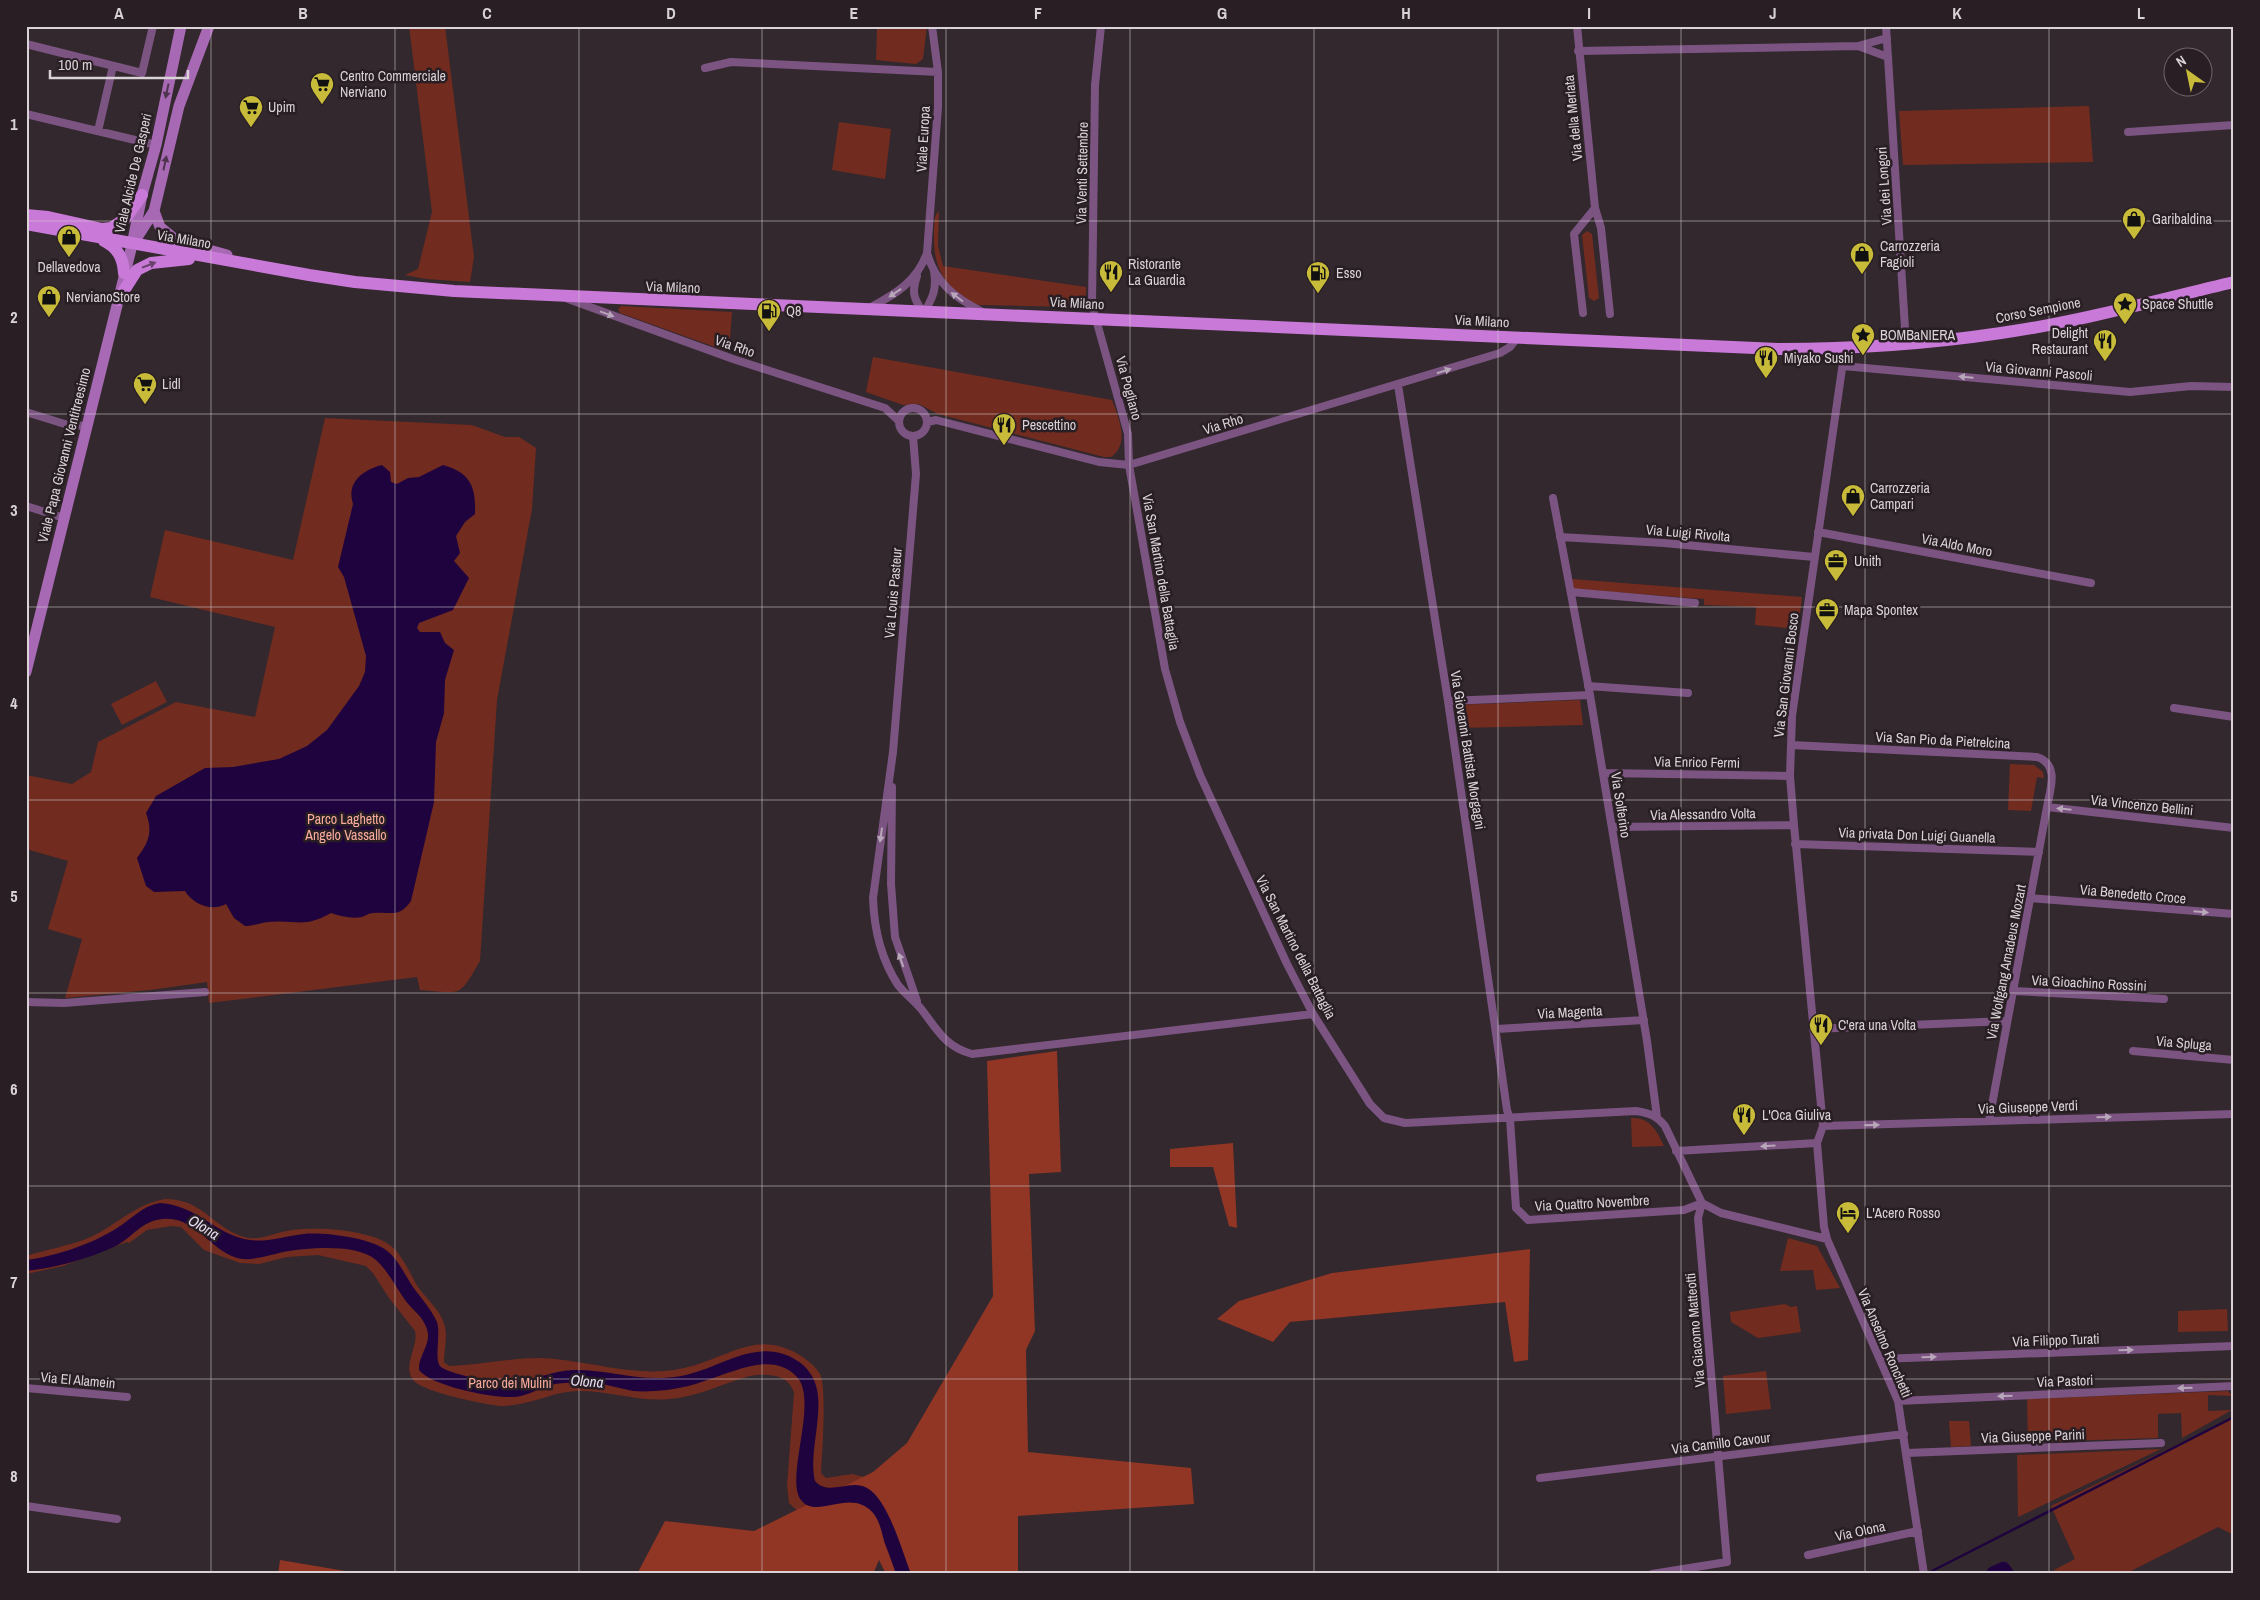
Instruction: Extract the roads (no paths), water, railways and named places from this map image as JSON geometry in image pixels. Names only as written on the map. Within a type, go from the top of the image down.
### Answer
[{"type":"main road","points":[[26,217],[48,217],[102,228],[112,228],[125,219],[142,195]]},
{"type":"main road","name":"Via Milano","points":[[26,217],[56,229]]},
{"type":"main road","name":"Via Milano","points":[[26,224],[132,245],[309,275],[355,282],[454,291],[1751,348],[1845,348]]},
{"type":"main road","points":[[95,237],[109,244],[118,252],[123,261],[124,273]]},
{"type":"main road","points":[[118,300],[137,270],[151,263],[203,257]]},
{"type":"main road","name":"Corso Sempione","points":[[1845,348],[1906,344],[2037,327],[2234,282]]},
{"type":"street","points":[[27,45],[142,73],[153,26]]},
{"type":"street","name":"Viale Alcide De Gasperi","points":[[132,245],[142,195],[156,145],[181,26]]},
{"type":"street","name":"Viale Alcide De Gasperi","points":[[132,245],[154,211],[179,106],[209,26]]},
{"type":"street","name":"Viale Europa","points":[[866,310],[899,291],[920,270],[927,253],[934,174],[938,72],[932,26]]},
{"type":"street","name":"Via Venti Settembre","points":[[1096,319],[1092,305],[1095,85],[1101,26]]},
{"type":"street","name":"Via della Merlata","points":[[1576,26],[1595,208],[1600,228],[1610,314]]},
{"type":"street","name":"Via dei Longori","points":[[1886,26],[1906,344]]},
{"type":"street","points":[[1578,51],[1858,46],[1887,38]]},
{"type":"street","points":[[1858,46],[1888,57]]},
{"type":"street","points":[[705,68],[731,62],[938,72]]},
{"type":"street","points":[[98,132],[113,66]]},
{"type":"street","points":[[26,114],[156,145]]},
{"type":"street","points":[[2128,132],[2234,125]]},
{"type":"street","points":[[1583,313],[1574,234],[1595,208]]},
{"type":"street","name":"Via Milano","points":[[154,211],[160,227],[177,241],[309,275]]},
{"type":"street","name":"Viale Papa Giovanni Ventitreesimo","points":[[27,666],[132,245]]},
{"type":"street","name":"Viale Europa","points":[[927,253],[934,271],[950,292],[962,302],[988,314]]},
{"type":"street","points":[[920,270],[914,293],[915,302],[924,313],[935,294],[934,271]]},
{"type":"street","name":"Via Rho","points":[[561,297],[733,359],[885,408],[899,421],[901,429],[912,436]]},
{"type":"street","name":"Via Pogliano","points":[[1096,319],[1128,434],[1129,465]]},
{"type":"street","name":"Via Rho","points":[[928,422],[936,420],[1099,462],[1129,465],[1500,353],[1510,348],[1517,338]]},
{"type":"street","name":"Via San Giovanni Bosco","points":[[1823,1126],[1790,776],[1792,716],[1845,348]]},
{"type":"street","name":"Via Giovanni Pascoli","points":[[1843,366],[2137,391],[2191,386],[2234,387]]},
{"type":"street","name":"Via Giovanni Battista Morgagni","points":[[1398,385],[1448,701],[1497,1029],[1507,1110],[1510,1119]]},
{"type":"street","points":[[899,421],[903,412],[912,408],[921,410],[928,422],[921,434],[912,436]]},
{"type":"street","points":[[26,412],[85,431]]},
{"type":"street","name":"Via Louis Pasteur","points":[[912,436],[916,474],[893,752],[874,890],[873,915],[881,951],[899,986],[952,1047],[972,1054],[1313,1014]]},
{"type":"street","name":"Via San Martino della Battaglia","points":[[1129,465],[1165,669],[1180,722],[1200,776],[1287,964],[1313,1014],[1370,1104],[1384,1118],[1404,1123],[1636,1111],[1658,1117]]},
{"type":"street","name":"Via Solferino","points":[[1553,498],[1590,695],[1644,1020],[1658,1117]]},
{"type":"street","points":[[26,506],[64,518]]},
{"type":"street","name":"Via Aldo Moro","points":[[1818,532],[2091,583]]},
{"type":"street","name":"Via Luigi Rivolta","points":[[1560,537],[1664,543],[1814,557]]},
{"type":"street","points":[[1571,592],[1695,603]]},
{"type":"street","points":[[1588,686],[1688,693]]},
{"type":"street","points":[[1448,701],[1590,695]]},
{"type":"street","points":[[2174,708],[2234,717]]},
{"type":"street","name":"Via San Pio da Pietrelcina","points":[[1791,745],[2037,757],[2047,762],[2052,773],[2047,807]]},
{"type":"street","name":"Via Louis Pasteur","points":[[893,752],[891,884],[895,938],[918,1006]]},
{"type":"street","name":"Via Enrico Fermi","points":[[1603,773],[1790,776]]},
{"type":"street","name":"Via Vincenzo Bellini","points":[[2047,807],[2234,828]]},
{"type":"street","name":"Via Wolfgang Amadeus Mozart","points":[[1989,1121],[2047,807]]},
{"type":"street","name":"Via Alessandro Volta","points":[[1612,827],[1794,825]]},
{"type":"street","name":"Via privata Don Luigi Guanella","points":[[1795,844],[2039,852]]},
{"type":"street","name":"Via Benedetto Croce","points":[[2030,898],[2234,914]]},
{"type":"street","name":"Via Gioachino Rossini","points":[[2013,991],[2164,999]]},
{"type":"street","points":[[26,1002],[64,1003],[205,992]]},
{"type":"street","name":"Via Magenta","points":[[1497,1029],[1644,1020]]},
{"type":"street","points":[[1813,1029],[2007,1021]]},
{"type":"street","name":"Via Spluga","points":[[2133,1051],[2234,1060]]},
{"type":"street","name":"Via Giuseppe Verdi","points":[[1823,1126],[2234,1114]]},
{"type":"street","points":[[1658,1117],[1665,1126],[1702,1203],[1721,1214],[1826,1239]]},
{"type":"street","name":"Via Quattro Novembre","points":[[1510,1119],[1516,1208],[1528,1220],[1684,1210],[1702,1203]]},
{"type":"street","name":"Via Anselmo Ronchetti","points":[[1823,1126],[1817,1143],[1819,1186],[1826,1239],[1898,1400],[1924,1574]]},
{"type":"street","points":[[1676,1151],[1817,1143]]},
{"type":"street","name":"Via Giacomo Matteotti","points":[[1652,1574],[1727,1562],[1698,1218],[1702,1203]]},
{"type":"street","name":"Via Filippo Turati","points":[[1880,1359],[2234,1346]]},
{"type":"street","name":"Via Pastori","points":[[1898,1400],[2234,1386]]},
{"type":"street","name":"Via El Alamein","points":[[26,1388],[127,1397]]},
{"type":"street","name":"Via Camillo Cavour","points":[[1540,1478],[1904,1434]]},
{"type":"street","name":"Via Giuseppe Parini","points":[[1907,1453],[2161,1443]]},
{"type":"street","points":[[26,1506],[117,1519]]},
{"type":"street","name":"Via Olona","points":[[1808,1555],[1918,1531]]},
{"type":"water","points":[[382,465],[390,472],[391,482],[397,484],[408,478],[419,477],[443,465],[452,468],[460,472],[470,482],[475,504],[475,514],[465,522],[456,536],[460,553],[454,561],[469,578],[453,610],[419,623],[417,628],[420,632],[440,632],[445,643],[454,650],[445,680],[444,713],[436,742],[434,802],[411,901],[402,910],[394,913],[372,913],[354,918],[331,913],[313,921],[278,921],[245,926],[234,918],[226,904],[209,907],[193,900],[185,891],[154,892],[146,886],[137,858],[149,837],[146,813],[156,796],[205,768],[233,767],[279,759],[307,746],[327,730],[359,686],[365,672],[366,656],[344,577],[338,567],[353,504],[351,496],[354,483],[368,470]]},
{"type":"water","points":[[160,1203],[184,1209],[244,1239],[259,1241],[304,1234],[323,1234],[358,1239],[379,1246],[394,1258],[435,1317],[438,1327],[438,1363],[444,1369],[463,1375],[507,1383],[528,1380],[567,1370],[666,1378],[693,1373],[751,1353],[775,1352],[790,1357],[807,1369],[816,1384],[818,1411],[813,1468],[815,1481],[821,1485],[833,1488],[860,1485],[875,1494],[894,1526],[911,1574],[896,1574],[879,1523],[874,1514],[865,1506],[845,1503],[816,1507],[808,1505],[801,1500],[797,1489],[796,1475],[805,1402],[802,1387],[796,1376],[776,1365],[764,1364],[753,1366],[692,1385],[659,1391],[633,1391],[589,1383],[560,1383],[517,1397],[503,1397],[462,1390],[436,1381],[419,1370],[420,1361],[428,1339],[427,1328],[418,1314],[406,1302],[384,1268],[376,1260],[356,1251],[331,1248],[293,1250],[258,1258],[242,1259],[222,1251],[186,1223],[175,1220],[156,1220],[143,1226],[120,1244],[93,1255],[59,1265],[26,1271],[26,1260],[50,1256],[85,1244],[107,1234],[143,1210]]},
{"type":"waterway","points":[[1932,1571],[2234,1417]]},
{"type":"waterway","name":"Olona","points":[[1994,1574],[2003,1570],[2006,1574]]},
{"type":"place","name":"Centro Commerciale Nerviano","points":[[322,105]]},
{"type":"place","name":"Upim","points":[[251,128]]},
{"type":"place","name":"Garibaldina","points":[[2134,240]]},
{"type":"place","name":"Dellavedova","points":[[69,258]]},
{"type":"place","name":"Carrozzeria Fagioli","points":[[1862,275]]},
{"type":"place","name":"Ristorante La Guardia","points":[[1111,293]]},
{"type":"place","name":"Esso","points":[[1318,294]]},
{"type":"place","name":"NervianoStore","points":[[49,318]]},
{"type":"place","name":"Space Shuttle","points":[[2125,325]]},
{"type":"place","name":"Q8","points":[[769,332]]},
{"type":"place","name":"BOMBaNIERA","points":[[1863,356]]},
{"type":"place","name":"Delight Restaurant","points":[[2105,362]]},
{"type":"place","name":"Miyako Sushi","points":[[1766,379]]},
{"type":"place","name":"Lidl","points":[[145,405]]},
{"type":"place","name":"Pescettino","points":[[1004,446]]},
{"type":"place","name":"Carrozzeria Campari","points":[[1853,517]]},
{"type":"place","name":"Unith","points":[[1836,582]]},
{"type":"place","name":"Mapa Spontex","points":[[1827,631]]},
{"type":"place","name":"C'era una Volta","points":[[1821,1046]]},
{"type":"place","name":"L'Oca Giuliva","points":[[1744,1136]]},
{"type":"place","name":"L'Acero Rosso","points":[[1848,1234]]},
{"type":"park label","name":"Parco Laghetto Angelo Vassallo","points":[[346,828]]},
{"type":"park label","name":"Parco dei Mulini","points":[[510,1383]]}]
